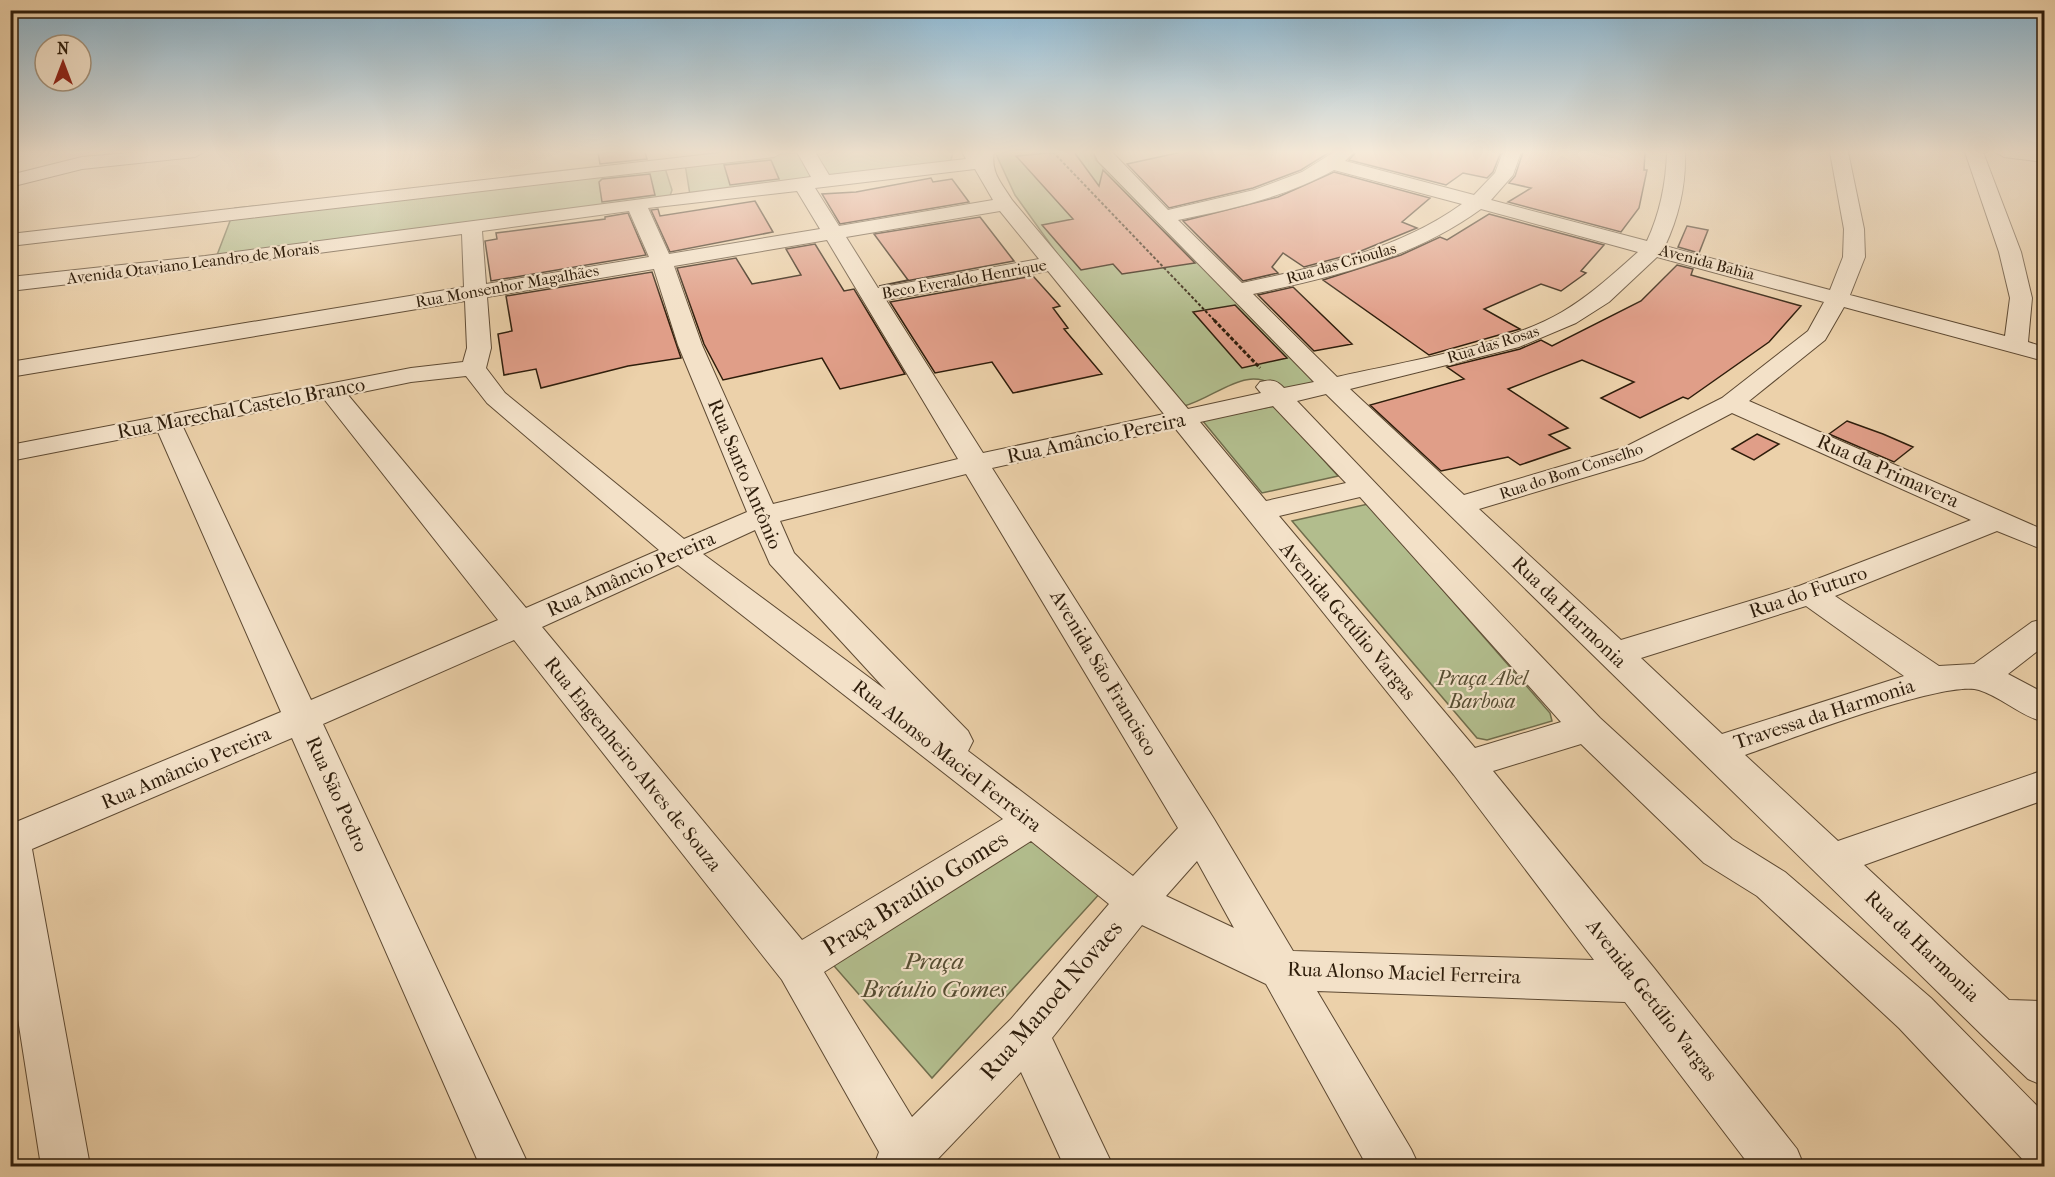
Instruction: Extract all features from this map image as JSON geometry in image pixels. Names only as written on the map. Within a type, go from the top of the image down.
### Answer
[{"type":"street","points":[[10,240],[279,207]]},
{"type":"street","name":"Avenida Otaviano Leandro de Morais","points":[[10,284],[212,246],[472,227],[615,207]]},
{"type":"street","name":"Rua Santo Antônio","points":[[637,207],[660,260],[690,345],[762,516],[782,557],[1025,814]]},
{"type":"street","name":"Avenida São Francisco","points":[[823,207],[833,232],[874,295],[1200,830],[1394,1167]]},
{"type":"street","name":"Rua Monsenhor Magalhães","points":[[10,370],[987,207]]},
{"type":"street","name":"Avenida Getúlio Vargas","points":[[1007,207],[1467,765],[1639,982],[1780,1167]]},
{"type":"street","name":"Rua da Harmonia","points":[[1154,207],[1332,386],[1460,505],[1613,655],[1716,750],[2044,1063]]},
{"type":"street","points":[[1164,217],[1210,207]]},
{"type":"street","name":"Rua das Crioulas","points":[[1238,290],[1304,276],[1395,248],[1441,228],[1472,207]]},
{"type":"street","name":"Avenida Bahia","points":[[1498,207],[2044,354]]},
{"type":"street","name":"Rua das Rosas","points":[[1273,386],[1332,386],[1511,342],[1569,318],[1601,297],[1653,248],[1667,220],[1670,207]]},
{"type":"street","name":"Rua do Bom Conselho","points":[[1460,505],[1633,454],[1731,403],[1817,334],[1838,297],[1854,257],[1854,229],[1850,207]]},
{"type":"street","points":[[1994,207],[2010,252],[2021,298],[2016,347]]},
{"type":"street","points":[[212,246],[225,214]]},
{"type":"street","points":[[472,227],[479,348],[473,368]]},
{"type":"street","name":"Beco Everaldo Henrique","points":[[874,295],[1055,263]]},
{"type":"street","name":"Rua Marechal Castelo Branco","points":[[10,453],[411,375],[473,368]]},
{"type":"street","name":"Rua Alonso Maciel Ferreira","points":[[473,368],[496,399],[680,552],[1025,814],[1136,902],[1281,970],[1639,982]]},
{"type":"street","name":"Rua Amâncio Pereira","points":[[11,838],[303,719],[762,516],[975,463],[1184,419],[1273,386]]},
{"type":"street","points":[[1273,386],[1587,728],[1718,851],[1771,884],[1915,1012],[2044,1147]]},
{"type":"street","name":"Rua Engenheiro Alves de Souza","points":[[331,391],[797,966],[903,1161]]},
{"type":"street","name":"Rua da Primavera","points":[[1731,403],[2044,541]]},
{"type":"street","name":"Rua São Pedro","points":[[167,422],[505,1167]]},
{"type":"street","points":[[1257,512],[1366,487]]},
{"type":"street","name":"Rua do Futuro","points":[[1613,655],[1810,594],[1999,520]]},
{"type":"street","points":[[1810,594],[1933,679]]},
{"type":"street","points":[[2044,630],[1982,676],[2044,709]]},
{"type":"street","name":"Travessa da Harmonia","points":[[1716,750],[1933,679],[1982,676]]},
{"type":"street","points":[[1467,765],[1587,728]]},
{"type":"street","points":[[1832,860],[2044,785]]},
{"type":"street","name":"Praça Braúlio Gomes","points":[[797,966],[1025,814]]},
{"type":"street","name":"Rua Manoel Novaes","points":[[903,1161],[1027,1034],[1136,902],[1200,830]]},
{"type":"street","points":[[11,838],[19,931],[65,1167]]},
{"type":"street","points":[[1999,1021],[2044,1022]]},
{"type":"street","points":[[1027,1034],[1089,1167]]},
{"type":"path","points":[[1105,207],[1273,386]]},
{"type":"green space","points":[[247,207],[586,207],[217,255],[235,208]]},
{"type":"green space","points":[[1024,207],[1144,207],[1323,382],[1279,390],[1268,382],[1256,379],[1244,380],[1184,406],[1058,255]]},
{"type":"green space","points":[[1275,406],[1338,476],[1262,493],[1202,420]]},
{"type":"green space","name":"Praça Abel Barbosa","points":[[1368,504],[1550,713],[1552,721],[1487,740],[1477,738],[1292,521]]},
{"type":"green space","name":"Praça Bráulio Gomes","points":[[1029,839],[1103,890],[932,1078],[828,959]]},
{"type":"building","points":[[717,207],[758,207],[773,232],[670,252],[651,210],[658,209],[660,216]]},
{"type":"building","points":[[830,207],[940,207],[840,224]]},
{"type":"building","points":[[1062,207],[1140,207],[1195,263],[1122,274],[1113,264],[1081,270],[1042,225],[1073,219]]},
{"type":"building","points":[[1239,207],[1420,207],[1402,222],[1417,228],[1356,253],[1304,267],[1283,253],[1272,267],[1278,273],[1243,281],[1183,221]]},
{"type":"building","points":[[1527,207],[1639,207],[1621,232]]},
{"type":"building","points":[[628,213],[646,255],[491,281],[485,241],[497,239],[496,233],[605,219],[605,217]]},
{"type":"building","points":[[1489,214],[1604,245],[1581,271],[1586,273],[1561,291],[1541,284],[1484,309],[1520,329],[1429,355],[1323,280],[1401,255],[1440,237],[1447,240]]},
{"type":"building","points":[[980,217],[1014,261],[879,286],[908,280],[874,234]]},
{"type":"building","points":[[1687,226],[1708,230],[1699,253],[1678,247]]},
{"type":"building","points":[[815,244],[844,291],[854,289],[905,374],[840,389],[822,358],[723,380],[704,344],[677,268],[736,258],[752,284],[801,275],[786,249]]},
{"type":"building","points":[[1677,265],[1693,269],[1691,275],[1801,306],[1769,342],[1688,399],[1683,397],[1640,418],[1601,398],[1634,382],[1582,360],[1508,389],[1568,428],[1549,435],[1570,448],[1520,465],[1508,457],[1441,471],[1370,405],[1464,379],[1447,367],[1520,349],[1541,340],[1552,346],[1641,301]]},
{"type":"building","points":[[652,272],[681,358],[628,366],[541,388],[536,369],[504,375],[498,334],[512,331],[506,296]]},
{"type":"building","points":[[1033,276],[1060,306],[1053,308],[1068,328],[1064,329],[1102,374],[1013,393],[992,362],[935,373],[890,302]]},
{"type":"building","points":[[1293,287],[1352,344],[1314,351],[1258,295]]},
{"type":"building","points":[[1235,305],[1287,358],[1242,368],[1193,312]]},
{"type":"building","points":[[1847,421],[1913,447],[1894,462],[1829,434]]},
{"type":"building","points":[[1757,434],[1779,444],[1754,460],[1732,449]]}]
